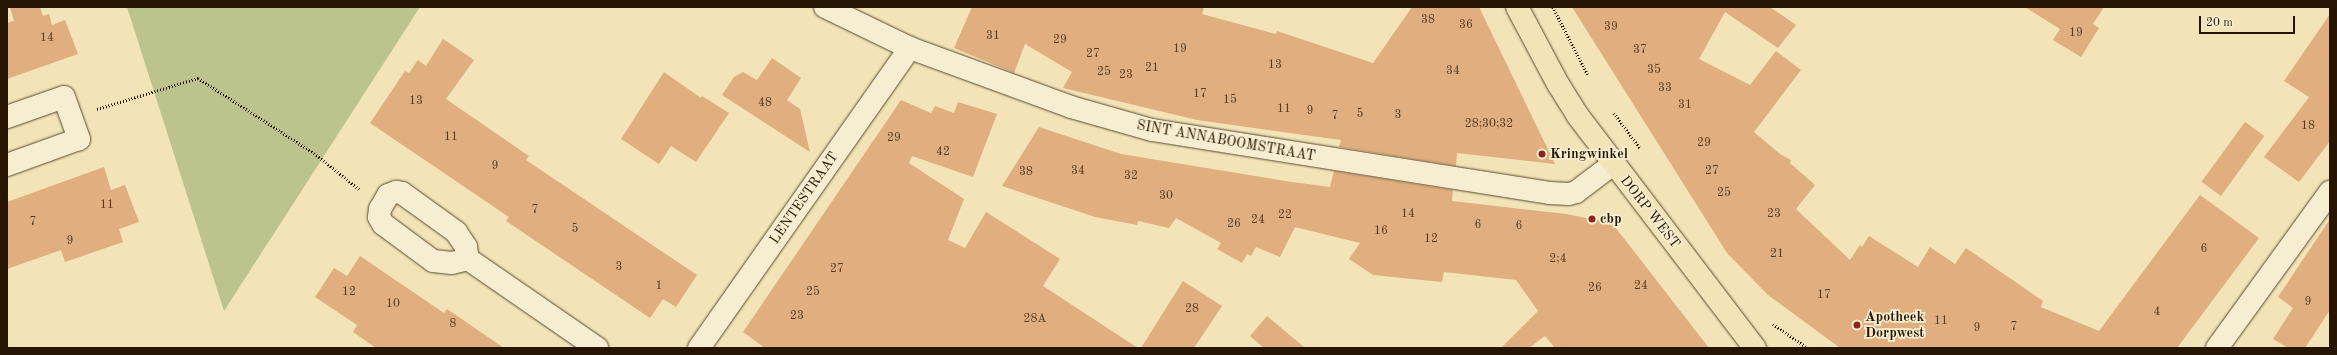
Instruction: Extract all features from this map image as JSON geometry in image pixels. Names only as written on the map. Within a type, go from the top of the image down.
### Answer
[{"type":"main road","name":"DORP WEST","points":[[1517,7],[1558,84],[1613,164],[1755,348]]},
{"type":"street","name":"SINT ANNABOOMSTRAAT","points":[[825,7],[910,48],[1071,107],[1152,130],[1555,194],[1569,194],[1576,192],[1613,164]]},
{"type":"street","name":"LENTESTRAAT","points":[[699,348],[910,48]]},
{"type":"street","points":[[7,117],[64,97],[79,139],[7,165]]},
{"type":"street","points":[[468,260],[466,247],[456,232],[402,193],[396,192],[388,195],[380,209],[378,217],[383,224],[433,261],[452,263],[468,260],[597,348]]},
{"type":"street","points":[[2217,348],[2330,192]]},
{"type":"path","points":[[71,117],[198,78],[314,153],[367,196],[378,217]]},
{"type":"green space","points":[[127,7],[420,7],[224,311]]},
{"type":"building","points":[[10,7],[40,7],[43,16],[49,14],[52,25],[65,20],[78,54],[7,79],[7,23],[14,21]]},
{"type":"building","points":[[972,7],[1204,7],[1202,14],[1276,34],[1277,31],[1373,63],[1412,7],[1479,7],[1555,164],[1457,153],[1456,166],[1339,147],[1341,140],[1197,120],[1063,88],[1072,72],[1025,44],[1014,73],[954,48]]},
{"type":"building","points":[[1572,7],[1770,7],[1796,25],[1778,48],[1725,12],[1699,59],[1750,85],[1776,51],[1801,70],[1754,132],[1780,154],[1791,160],[1790,163],[1815,185],[1796,209],[1850,260],[1860,245],[1862,247],[1869,236],[1918,267],[1930,247],[1955,264],[1966,248],[2043,301],[2041,307],[2099,331],[2200,195],[2259,238],[2177,348],[1840,348],[1768,295],[1727,253]]},
{"type":"building","points":[[2025,7],[2104,7],[2093,24],[2099,28],[2081,57],[2053,40],[2060,29]]},
{"type":"building","points":[[2330,14],[2330,141],[2299,182],[2264,157],[2309,97],[2284,81]]},
{"type":"building","points":[[443,39],[474,60],[446,99],[529,156],[526,160],[697,275],[676,307],[663,299],[650,318],[506,221],[509,217],[370,123],[405,71],[409,73],[418,60],[426,66]]},
{"type":"building","points":[[772,58],[801,78],[787,100],[800,109],[810,152],[722,95],[734,77],[743,72],[757,80]]},
{"type":"building","points":[[664,72],[701,98],[702,96],[729,113],[696,162],[671,146],[659,164],[621,139]]},
{"type":"building","points":[[901,100],[931,113],[935,106],[954,113],[958,102],[997,114],[973,177],[912,156],[909,163],[964,199],[948,240],[965,248],[986,212],[1060,259],[1043,286],[1138,348],[765,348],[743,332]]},
{"type":"building","points":[[2245,122],[2264,136],[2221,196],[2202,182]]},
{"type":"building","points":[[1039,127],[1121,154],[1330,187],[1334,171],[1453,190],[1452,201],[1566,214],[1612,223],[1709,348],[1555,348],[1545,336],[1529,348],[1501,348],[1538,311],[1516,280],[1444,272],[1442,282],[1373,275],[1349,259],[1360,243],[1295,227],[1280,257],[1256,247],[1251,256],[1247,254],[1242,263],[1217,249],[1221,243],[1176,218],[1169,228],[1138,221],[1137,225],[1095,217],[1002,186]]},
{"type":"building","points":[[104,167],[111,190],[125,185],[139,222],[119,229],[123,242],[65,262],[61,250],[7,269],[7,202]]},
{"type":"building","points":[[2330,219],[2330,310],[2305,348],[2288,348],[2273,339],[2293,308],[2278,297]]},
{"type":"building","points":[[360,256],[444,313],[447,309],[504,348],[376,348],[353,332],[357,325],[315,297],[334,268],[347,276]]},
{"type":"building","points":[[1183,281],[1222,306],[1194,348],[1141,348]]},
{"type":"building","points":[[1267,316],[1305,348],[1264,348],[1250,336]]},
{"type":"place","name":"Kringwinkel","points":[[1542,154]]},
{"type":"place","name":"cbp","points":[[1592,219]]},
{"type":"place","name":"Apotheek Dorpwest","points":[[1857,325]]}]
